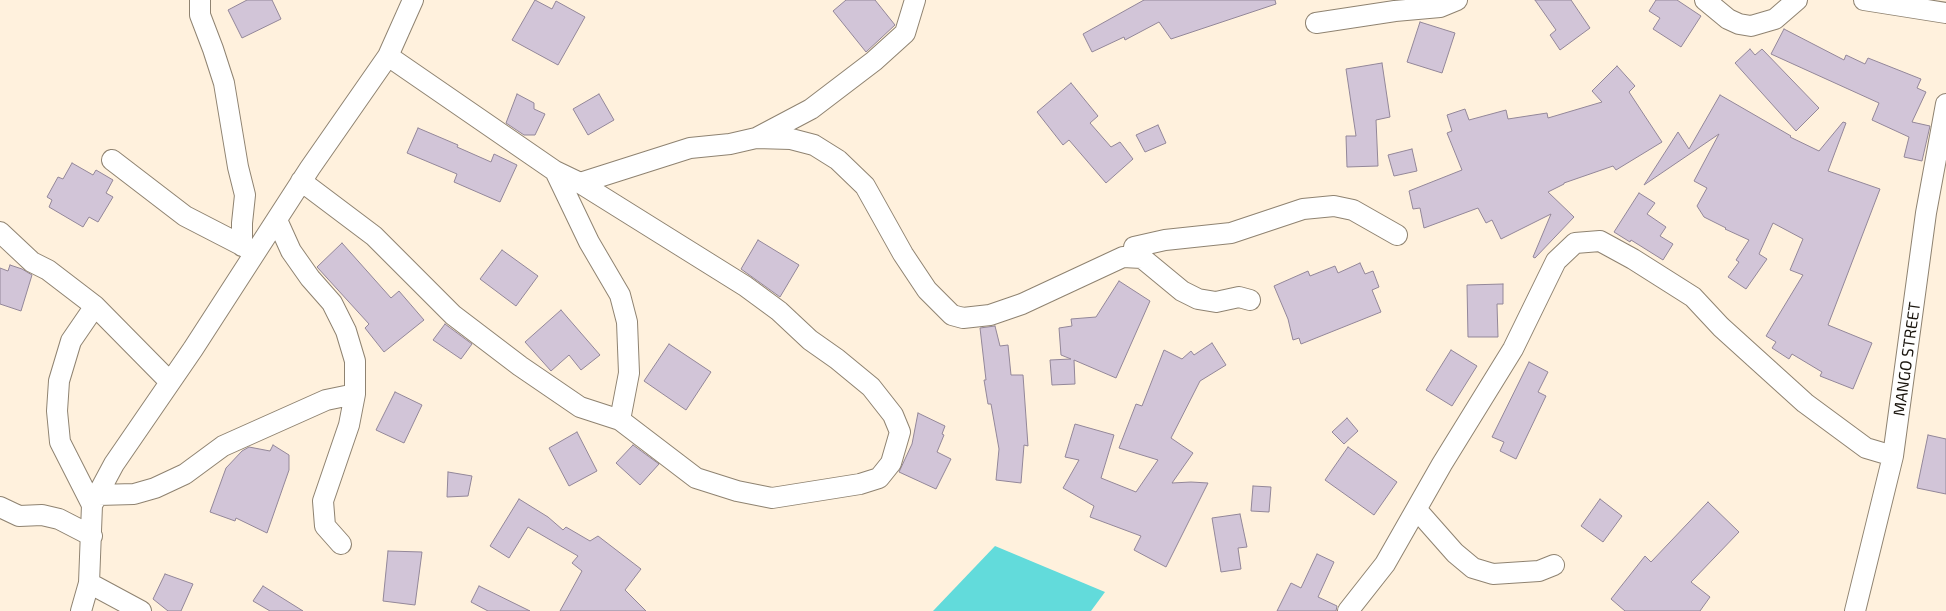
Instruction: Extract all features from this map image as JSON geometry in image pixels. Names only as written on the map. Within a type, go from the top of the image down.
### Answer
[{"type":"street","points":[[200,0],[200,16],[224,83],[238,167],[245,195],[242,223],[249,249]]},
{"type":"street","points":[[81,611],[89,583],[95,500],[114,464],[193,350],[249,249],[277,220],[388,56],[413,0]]},
{"type":"street","points":[[756,138],[811,109],[874,61],[905,33],[915,0]]},
{"type":"street","points":[[1316,23],[1395,11],[1440,7],[1457,0]]},
{"type":"street","points":[[1705,0],[1728,19],[1739,24],[1751,26],[1775,19],[1796,0]]},
{"type":"street","points":[[1864,0],[1946,14]]},
{"type":"street","points":[[302,181],[374,236],[453,315],[520,366],[580,407],[620,420],[696,478],[737,491],[772,498],[860,484],[880,478],[891,463],[900,432],[893,415],[871,387],[837,358],[810,340],[779,312],[744,286],[580,183],[555,171],[388,56]]},
{"type":"street","name":"MANGO STREET","points":[[1855,611],[1893,456],[1926,213],[1946,104]]},
{"type":"street","points":[[580,183],[690,148],[730,144],[756,138],[791,139],[814,145],[838,160],[865,186],[927,290],[952,316],[963,318],[990,315],[1006,310],[1123,258],[1142,258],[1182,291],[1198,299],[1216,302],[1239,297],[1250,300]]},
{"type":"street","points":[[112,160],[185,216],[249,249]]},
{"type":"street","points":[[555,171],[589,242],[620,295],[626,322],[629,373],[620,420]]},
{"type":"street","points":[[1134,247],[1165,240],[1231,234],[1303,209],[1334,206],[1353,210],[1397,235]]},
{"type":"street","points":[[277,220],[291,251],[310,278],[332,303],[346,331],[355,361],[355,394],[349,425],[323,501],[325,526],[341,544]]},
{"type":"street","points":[[0,232],[32,262],[48,270],[95,306],[170,382]]},
{"type":"street","points":[[1348,611],[1385,564],[1442,464],[1513,349],[1556,262],[1574,243],[1600,241],[1633,259],[1693,297],[1721,327],[1805,403],[1866,448],[1893,456]]},
{"type":"street","points":[[95,306],[71,341],[59,381],[57,411],[60,442],[95,500]]},
{"type":"street","points":[[95,500],[134,494],[155,488],[185,474],[223,446],[326,400],[355,394]]},
{"type":"street","points":[[0,507],[19,516],[42,515],[59,519],[92,536]]},
{"type":"street","points":[[1417,510],[1456,553],[1473,568],[1493,574],[1538,571],[1554,565]]},
{"type":"street","points":[[89,583],[140,611]]},
{"type":"water","points":[[995,546],[1105,592],[1091,611],[933,611]]},
{"type":"building","points":[[247,0],[272,0],[281,19],[242,38],[228,10]]},
{"type":"building","points":[[535,0],[552,9],[556,1],[585,17],[558,65],[512,40]]},
{"type":"building","points":[[846,0],[875,0],[895,25],[866,52],[833,11]]},
{"type":"building","points":[[1144,0],[1275,0],[1276,4],[1171,39],[1159,22],[1125,40],[1124,37],[1092,52],[1083,34]]},
{"type":"building","points":[[1535,0],[1571,0],[1590,28],[1560,50],[1550,35],[1556,30]]},
{"type":"building","points":[[1656,0],[1677,0],[1701,16],[1681,47],[1653,29],[1660,18],[1649,11]]},
{"type":"building","points":[[1420,22],[1455,33],[1442,73],[1407,62]]},
{"type":"building","points":[[1784,29],[1844,60],[1846,55],[1865,64],[1868,58],[1921,79],[1917,88],[1926,92],[1912,122],[1930,126],[1922,161],[1904,157],[1909,137],[1872,120],[1879,103],[1771,54]]},
{"type":"building","points":[[1750,49],[1755,55],[1762,49],[1819,108],[1796,131],[1735,63]]},
{"type":"building","points":[[1382,63],[1390,117],[1376,120],[1378,166],[1347,167],[1346,136],[1356,136],[1346,69]]},
{"type":"building","points":[[1617,66],[1635,86],[1629,92],[1662,142],[1616,170],[1613,166],[1564,183],[1548,192],[1574,217],[1535,258],[1533,257],[1551,214],[1501,239],[1492,220],[1486,223],[1478,208],[1424,228],[1420,208],[1413,209],[1409,191],[1462,170],[1447,133],[1452,131],[1447,115],[1465,109],[1469,120],[1506,110],[1508,119],[1547,113],[1548,118],[1602,102],[1592,91]]},
{"type":"building","points":[[1071,83],[1098,116],[1090,123],[1111,147],[1120,142],[1133,159],[1106,183],[1069,140],[1063,145],[1037,112]]},
{"type":"building","points":[[517,94],[534,103],[534,109],[545,114],[535,135],[524,135],[506,123]]},
{"type":"building","points":[[599,94],[614,120],[588,135],[573,109]]},
{"type":"building","points":[[1720,95],[1790,137],[1819,151],[1843,122],[1846,123],[1828,171],[1880,189],[1828,325],[1872,343],[1853,389],[1820,376],[1822,372],[1792,354],[1789,359],[1772,348],[1776,342],[1766,336],[1803,275],[1790,270],[1803,239],[1773,223],[1759,254],[1767,259],[1746,289],[1728,277],[1739,262],[1736,260],[1749,240],[1704,217],[1697,206],[1707,188],[1694,181],[1719,134],[1644,185],[1678,132],[1689,149]]},
{"type":"building","points":[[1158,125],[1166,143],[1145,152],[1136,135]]},
{"type":"building","points":[[418,128],[491,162],[494,154],[517,165],[500,202],[454,182],[457,174],[407,153]]},
{"type":"building","points":[[1412,149],[1417,171],[1394,176],[1388,155]]},
{"type":"building","points":[[72,163],[93,175],[96,170],[113,180],[106,193],[113,197],[98,222],[89,217],[83,227],[49,207],[52,200],[47,197],[58,177],[63,179]]},
{"type":"building","points":[[1639,193],[1655,203],[1647,214],[1666,227],[1660,236],[1673,244],[1663,260],[1614,232]]},
{"type":"building","points":[[758,240],[799,265],[780,297],[741,269]]},
{"type":"building","points":[[342,243],[391,298],[399,291],[424,320],[384,352],[365,328],[369,324],[317,267]]},
{"type":"building","points":[[502,250],[538,276],[516,306],[480,279]]},
{"type":"building","points":[[1360,263],[1365,274],[1373,271],[1379,287],[1372,290],[1381,312],[1301,344],[1299,338],[1293,340],[1288,319],[1274,286],[1308,271],[1310,276],[1335,266],[1338,273]]},
{"type":"building","points":[[10,265],[32,275],[21,311],[0,304],[0,268],[8,271]]},
{"type":"building","points":[[1119,281],[1150,301],[1116,378],[1074,360],[1075,384],[1052,385],[1050,360],[1071,359],[1061,355],[1059,328],[1072,326],[1071,319],[1096,317]]},
{"type":"building","points":[[1503,284],[1503,304],[1497,304],[1498,337],[1468,337],[1467,285]]},
{"type":"building","points":[[561,310],[600,355],[581,370],[569,355],[551,371],[525,342]]},
{"type":"building","points":[[445,324],[472,344],[461,359],[433,340]]},
{"type":"building","points":[[995,326],[1000,346],[1008,345],[1011,375],[1023,375],[1028,446],[1024,445],[1021,483],[996,480],[999,449],[991,404],[988,404],[984,380],[986,380],[980,328]]},
{"type":"building","points":[[1212,343],[1226,365],[1200,381],[1171,438],[1193,453],[1172,483],[1208,483],[1166,567],[1134,550],[1141,536],[1090,517],[1094,506],[1063,488],[1079,460],[1065,457],[1075,424],[1114,435],[1101,478],[1136,492],[1158,460],[1119,448],[1136,404],[1142,406],[1164,350],[1182,359],[1191,351],[1194,355]]},
{"type":"building","points":[[669,344],[711,372],[686,410],[644,381]]},
{"type":"building","points":[[1451,350],[1477,366],[1452,406],[1426,390]]},
{"type":"building","points":[[1529,362],[1548,372],[1538,392],[1546,396],[1516,459],[1500,451],[1504,442],[1492,437]]},
{"type":"building","points":[[395,392],[422,405],[404,443],[376,430]]},
{"type":"building","points":[[918,413],[945,426],[942,434],[944,435],[937,452],[951,459],[936,489],[899,472],[912,444]]},
{"type":"building","points":[[1347,418],[1358,431],[1344,444],[1332,432]]},
{"type":"building","points":[[577,432],[597,471],[569,486],[549,448]]},
{"type":"building","points":[[1928,435],[1946,439],[1946,494],[1917,488]]},
{"type":"building","points":[[273,445],[289,455],[289,470],[267,533],[236,518],[235,521],[210,512],[226,468],[242,451],[249,447],[270,451]]},
{"type":"building","points":[[633,445],[659,464],[640,485],[616,463]]},
{"type":"building","points":[[1348,447],[1397,482],[1374,515],[1325,480]]},
{"type":"building","points":[[448,472],[472,476],[468,496],[447,497]]},
{"type":"building","points":[[1253,486],[1271,487],[1269,512],[1251,511]]},
{"type":"building","points":[[519,499],[548,517],[563,530],[566,527],[590,541],[598,536],[641,569],[625,590],[646,611],[560,611],[582,571],[572,563],[578,556],[528,527],[509,558],[490,546]]},
{"type":"building","points":[[1600,499],[1622,516],[1603,542],[1581,526]]},
{"type":"building","points":[[1708,502],[1739,532],[1691,582],[1710,597],[1700,611],[1625,611],[1611,599],[1645,556],[1651,562]]},
{"type":"building","points":[[1240,514],[1247,547],[1238,548],[1241,569],[1221,572],[1212,518]]},
{"type":"building","points":[[388,551],[422,552],[415,605],[383,601]]},
{"type":"building","points":[[1317,554],[1334,562],[1318,597],[1337,606],[1336,611],[1277,611],[1291,583],[1301,588]]},
{"type":"building","points":[[165,574],[193,584],[181,611],[168,611],[153,599]]},
{"type":"building","points":[[263,586],[303,611],[270,611],[253,601]]},
{"type":"building","points":[[479,586],[530,611],[488,611],[471,602]]}]
